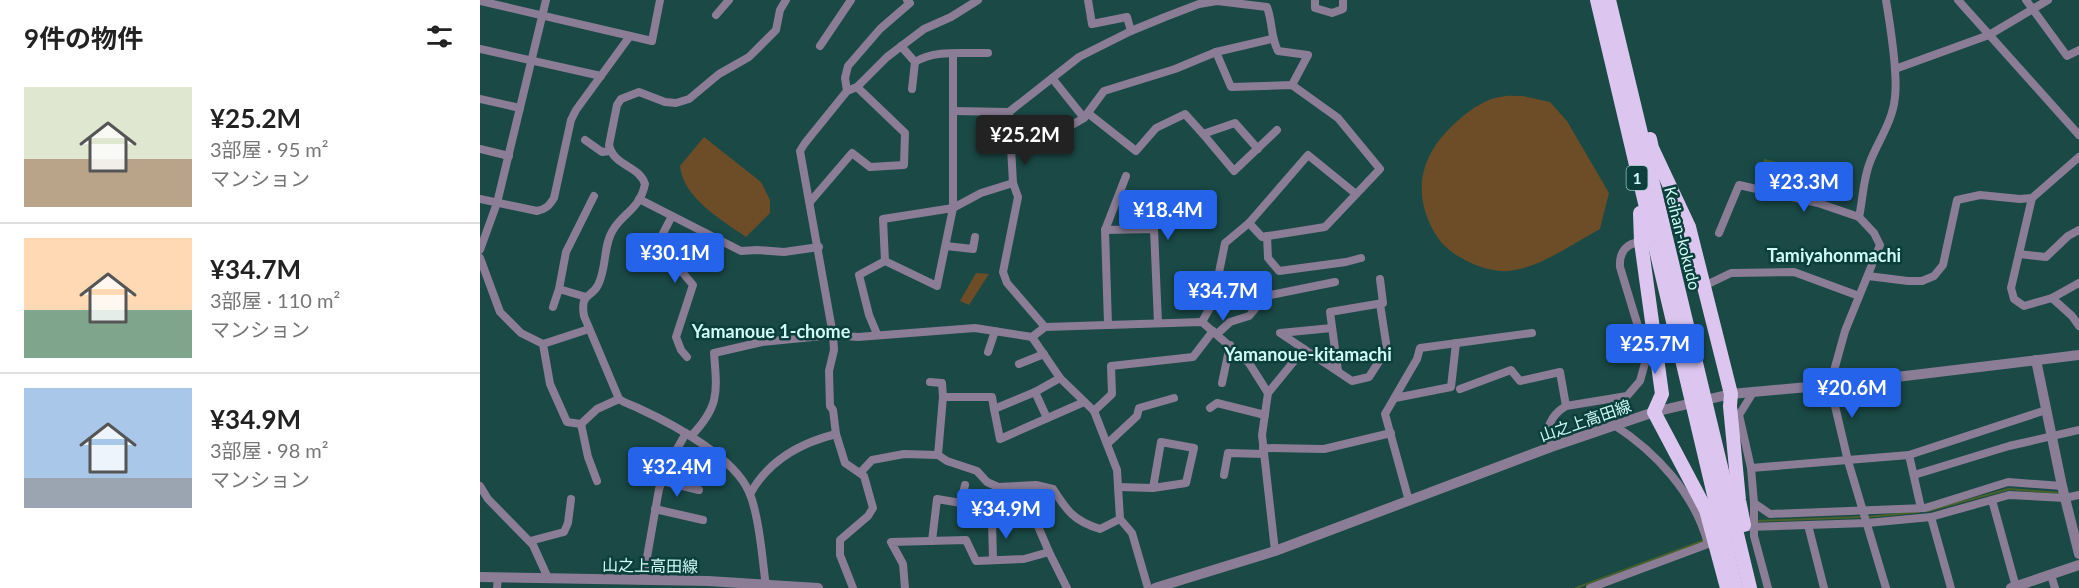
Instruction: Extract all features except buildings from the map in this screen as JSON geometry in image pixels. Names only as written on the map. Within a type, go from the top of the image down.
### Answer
[{"type":"highway","name":"Keihan-kokudo","points":[[1597,0],[1640,187],[1687,353]]},
{"type":"highway","name":"Keihan-kokudo","points":[[1609,0],[1687,353],[1738,569],[1750,588]]},
{"type":"highway","points":[[1613,16],[1632,65],[1652,148],[1689,227],[1704,286],[1731,394],[1730,406],[1739,500],[1757,588]]},
{"type":"highway","name":"1","points":[[1640,187],[1641,242],[1662,394],[1654,412]]},
{"type":"highway","points":[[1654,412],[1706,510],[1727,588]]},
{"type":"highway","name":"Keihan-kokudo","points":[[1736,588],[1738,569]]},
{"type":"street","points":[[480,250],[497,204],[546,0]]},
{"type":"street","points":[[480,1],[652,41],[660,0]]},
{"type":"street","points":[[716,15],[729,0]]},
{"type":"street","points":[[766,586],[750,494],[742,479],[689,435],[619,399],[589,329],[582,306],[586,297],[598,286],[613,230],[632,210],[644,190],[644,180],[615,159],[610,151],[609,145],[617,105],[621,99],[639,92],[665,102],[689,99],[719,74],[749,57],[776,30],[780,10],[786,0]]},
{"type":"street","points":[[820,46],[851,0]]},
{"type":"street","points":[[847,91],[845,78],[848,66],[880,29],[910,3],[908,0]]},
{"type":"street","points":[[853,588],[840,555],[840,540],[868,516],[873,508],[869,487],[864,476],[845,463],[836,434],[833,410],[830,406],[829,371],[834,350],[833,334],[800,151],[847,91],[857,87],[887,57],[924,29],[951,17],[978,0]]},
{"type":"street","points":[[1088,0],[1092,24],[1127,17],[1131,31]]},
{"type":"street","points":[[1315,0],[1315,8],[1332,13],[1343,9],[1343,0]]},
{"type":"street","points":[[1859,217],[1868,169],[1890,121],[1896,97],[1895,69],[1886,0]]},
{"type":"street","points":[[1958,0],[2079,135]]},
{"type":"street","points":[[2026,0],[2067,56],[2079,50]]},
{"type":"street","points":[[1895,69],[1989,35],[2048,0]]},
{"type":"street","points":[[954,111],[1009,112],[1078,57],[1131,31],[1205,2],[1217,1],[1267,7],[1272,39],[1278,51],[1308,55],[1292,85]]},
{"type":"street","points":[[480,199],[537,211],[549,206],[554,198],[571,120],[630,36]]},
{"type":"street","points":[[1011,150],[1034,147],[1087,116],[1104,92],[1174,69],[1216,52],[1272,39]]},
{"type":"street","points":[[901,46],[915,62],[912,89]]},
{"type":"street","points":[[480,49],[601,76]]},
{"type":"street","points":[[1216,52],[1231,87],[1292,85],[1338,118],[1380,169],[1325,227],[1262,237],[1249,223]]},
{"type":"street","points":[[915,62],[923,57],[938,54],[988,53]]},
{"type":"street","points":[[885,261],[936,286],[953,208],[953,54]]},
{"type":"street","points":[[1052,78],[1087,116],[1136,151],[1149,133],[1185,114],[1234,171],[1277,130]]},
{"type":"street","points":[[810,202],[852,153],[870,168],[904,165],[905,133],[857,87]]},
{"type":"street","points":[[480,99],[520,108]]},
{"type":"street","points":[[1009,112],[1013,183],[1018,197],[1003,272],[1007,283],[1045,327]]},
{"type":"street","points":[[1203,134],[1235,123],[1258,149]]},
{"type":"street","points":[[585,140],[602,152],[610,151]]},
{"type":"street","points":[[480,149],[509,156]]},
{"type":"street","points":[[1202,322],[1213,302],[1225,243],[1249,223],[1308,155],[1356,194]]},
{"type":"street","points":[[1868,276],[1908,282],[1922,281],[1934,276],[1943,265],[1956,200],[1980,195],[2020,200],[2032,198],[2079,157]]},
{"type":"street","points":[[1107,324],[1105,230],[1126,176]]},
{"type":"street","points":[[885,261],[883,219],[953,208],[981,193],[1013,183]]},
{"type":"street","points":[[1719,233],[1739,185],[1818,203],[1859,217],[1874,233],[1880,245],[1845,331],[1830,385],[1848,460],[1886,588]]},
{"type":"street","points":[[553,308],[566,252],[594,196]]},
{"type":"street","points":[[2032,198],[2011,288],[2014,299],[2024,306],[2052,298],[2079,284]]},
{"type":"street","points":[[639,199],[741,251],[784,252],[819,248]]},
{"type":"street","points":[[672,216],[658,243],[693,285],[676,336],[681,350],[687,357]]},
{"type":"street","points":[[1105,230],[1154,229],[1158,323]]},
{"type":"street","points":[[2019,254],[2046,257],[2068,236],[2079,230]]},
{"type":"street","points":[[1267,236],[1268,258],[1280,271],[1360,258]]},
{"type":"street","points":[[946,246],[973,249],[975,237]]},
{"type":"street","points":[[1551,447],[1547,432],[1557,411],[1566,406],[1627,396],[1640,381],[1645,363],[1644,346],[1619,258],[1624,248],[1641,242]]},
{"type":"street","points":[[480,258],[501,312],[521,333],[543,344],[589,329]]},
{"type":"street","points":[[877,334],[869,315],[859,275],[885,261]]},
{"type":"street","points":[[1704,286],[1731,273],[1794,272],[1859,296]]},
{"type":"street","points":[[1332,328],[1280,333],[1352,381],[1369,377],[1387,349],[1380,304],[1383,303],[1380,279]]},
{"type":"street","points":[[1094,411],[1112,394],[1110,366],[1193,357],[1215,333],[1230,322],[1249,316],[1266,296],[1335,282]]},
{"type":"street","points":[[559,289],[586,297]]},
{"type":"street","points":[[2052,298],[2072,316],[2079,326]]},
{"type":"street","points":[[1338,371],[1329,312],[1380,304]]},
{"type":"street","points":[[1032,337],[1045,327],[1202,322],[1249,363],[1268,393]]},
{"type":"street","points":[[643,580],[658,489],[669,463],[689,435],[702,424],[716,398],[714,353],[762,342],[833,334],[858,337],[975,328],[1032,337],[1060,378],[1094,411],[1117,470],[1120,519],[1132,533],[1148,588]]},
{"type":"street","points":[[988,352],[995,331]]},
{"type":"street","points":[[1410,501],[1385,414],[1418,359],[1420,348],[1532,333]]},
{"type":"street","points":[[1395,398],[1451,387],[1456,343]]},
{"type":"street","points":[[543,344],[550,384],[567,422],[581,424],[597,410],[619,399]]},
{"type":"street","points":[[1222,383],[1230,345]]},
{"type":"street","points":[[1275,550],[1262,435],[1268,393],[1304,349]]},
{"type":"street","name":"山之上高田線","points":[[1155,588],[1275,550],[1551,447],[1654,412],[1731,394],[1830,385],[2036,360],[2078,352]]},
{"type":"street","points":[[1019,364],[1044,354]]},
{"type":"street","points":[[2036,360],[2062,486],[2079,554]]},
{"type":"street","points":[[1460,389],[1511,370],[1520,381],[1560,372],[1566,406]]},
{"type":"street","points":[[994,409],[1035,393],[1060,378]]},
{"type":"street","points":[[930,382],[942,383],[938,455]]},
{"type":"street","points":[[1754,391],[1739,416],[1751,468],[1754,503],[1752,527],[1768,588]]},
{"type":"street","points":[[1035,393],[1047,418]]},
{"type":"street","points":[[943,397],[992,397],[1000,439],[1084,402]]},
{"type":"street","points":[[1107,444],[1137,416],[1139,408],[1174,398]]},
{"type":"street","points":[[1210,408],[1217,403],[1265,415]]},
{"type":"street","points":[[1751,468],[1909,456],[2046,410]]},
{"type":"street","points":[[581,424],[588,457],[597,481]]},
{"type":"street","points":[[1590,588],[1708,544],[1696,513],[1683,490],[1637,440],[1614,425]]},
{"type":"street","points":[[1914,475],[2009,446],[2079,430]]},
{"type":"street","points":[[1224,475],[1228,453],[1324,449],[1391,433]]},
{"type":"street","points":[[750,494],[757,481],[791,451],[812,441],[836,434]]},
{"type":"street","points":[[1118,487],[1153,488],[1186,483],[1194,448],[1161,442],[1153,488]]},
{"type":"street","points":[[860,473],[872,460],[903,454],[938,455],[947,461],[977,471],[987,482],[998,487],[1036,485],[1053,489],[1066,511],[1082,524],[1100,529],[1120,519]]},
{"type":"street","points":[[1909,456],[1921,508]]},
{"type":"street","points":[[662,481],[699,490]]},
{"type":"street","points":[[1754,503],[1770,514],[1921,508],[2008,482],[2062,486]]},
{"type":"street","points":[[932,541],[937,499],[961,503],[965,485]]},
{"type":"street","points":[[480,486],[488,499],[530,542],[548,578]]},
{"type":"street","points":[[1752,527],[1867,523],[1931,517],[2008,495],[2065,498],[2079,495]]},
{"type":"street","points":[[530,542],[564,532],[568,523],[571,499]]},
{"type":"street","points":[[1992,500],[2013,587],[2079,565]]},
{"type":"street","points":[[656,509],[703,520]]},
{"type":"street","points":[[1812,513],[1824,588]]},
{"type":"street","points":[[1034,517],[1067,588]]},
{"type":"street","points":[[1931,517],[1951,588]]},
{"type":"street","points":[[992,520],[993,560]]},
{"type":"street","points":[[905,588],[903,564],[891,542],[966,540],[976,561],[1024,559],[1049,552]]},
{"type":"street","points":[[2051,575],[2055,588]]},
{"type":"street","name":"山之上高田線","points":[[480,577],[498,583],[548,578],[628,584],[643,580],[708,581],[818,588]]},
{"type":"street","points":[[708,581],[722,588]]},
{"type":"shaded area","points":[[1506,96],[1523,96],[1550,102],[1567,121],[1609,193],[1600,229],[1533,265],[1509,271],[1492,270],[1459,257],[1439,240],[1424,207],[1423,178],[1432,152],[1449,128],[1489,100]]},
{"type":"shaded area","points":[[704,137],[761,182],[770,200],[770,213],[746,237],[705,207],[688,188],[683,178],[680,166]]},
{"type":"shaded area","points":[[1764,159],[1795,166],[1789,185],[1759,178]]},
{"type":"shaded area","points":[[976,273],[989,274],[969,305],[960,301]]},
{"type":"waterway","points":[[1928,511],[2009,489],[2060,493]]},
{"type":"waterway","points":[[1868,517],[1919,512]]},
{"type":"waterway","points":[[1757,521],[1862,517]]},
{"type":"waterway","points":[[1576,588],[1705,540]]},
{"type":"district","name":"Tamiyahonmachi","points":[[1834,255]]},
{"type":"district","name":"Yamanoue 1-chome","points":[[771,331]]},
{"type":"district","name":"Yamanoue-kitamachi","points":[[1308,354]]}]
